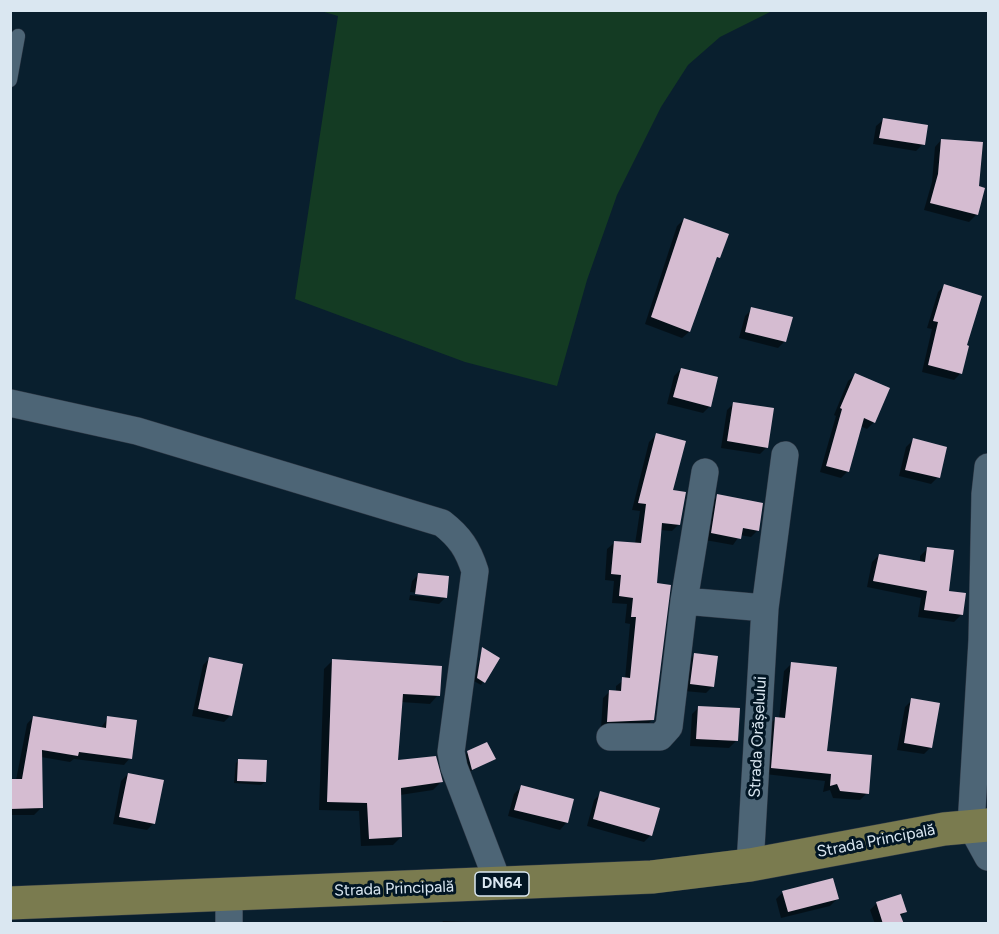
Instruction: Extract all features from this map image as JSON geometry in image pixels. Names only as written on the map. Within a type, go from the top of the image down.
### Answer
[{"type":"main road","name":"Strada Principală","points":[[10,903],[229,909],[499,885],[652,877],[750,866],[944,829],[980,826]]},
{"type":"street","points":[[10,403],[158,437],[442,523],[459,536],[469,551],[475,572],[451,752],[454,768],[499,885]]},
{"type":"street","name":"Strada Orășelului","points":[[750,866],[765,608],[785,455]]},
{"type":"street","points":[[988,467],[985,494],[981,639],[980,826],[988,857]]},
{"type":"street","points":[[610,736],[648,739],[667,733],[684,601],[705,472]]},
{"type":"street","points":[[684,601],[765,608]]},
{"type":"lane","points":[[10,80],[18,36]]},
{"type":"green space","points":[[321,11],[772,11],[720,37],[688,65],[661,107],[617,195],[587,280],[557,386],[465,362],[295,299],[338,16]]},
{"type":"building","points":[[883,118],[928,125],[925,145],[879,138]]},
{"type":"building","points":[[941,139],[983,142],[979,186],[985,188],[978,215],[930,203],[938,174]]},
{"type":"building","points":[[684,218],[729,234],[720,258],[717,257],[690,332],[651,317]]},
{"type":"building","points":[[944,284],[982,296],[967,345],[969,346],[962,374],[928,365],[938,322],[933,321]]},
{"type":"building","points":[[751,307],[793,317],[786,342],[745,332]]},
{"type":"building","points":[[681,368],[718,377],[711,407],[673,397]]},
{"type":"building","points":[[855,373],[890,388],[875,423],[864,418],[849,472],[826,466],[842,409],[840,408]]},
{"type":"building","points":[[733,402],[774,408],[768,448],[727,441]]},
{"type":"building","points":[[656,433],[686,441],[673,490],[686,492],[680,525],[662,523],[657,583],[671,585],[654,720],[607,722],[609,690],[621,691],[622,677],[630,678],[636,617],[631,617],[633,598],[619,596],[621,575],[611,574],[614,541],[641,543],[646,504],[638,503]]},
{"type":"building","points":[[913,438],[947,447],[940,478],[905,470]]},
{"type":"building","points":[[717,494],[763,503],[759,531],[743,528],[741,539],[711,533]]},
{"type":"building","points":[[927,547],[954,550],[949,591],[966,593],[963,615],[924,610],[927,591],[873,581],[879,554],[925,562]]},
{"type":"building","points":[[418,573],[449,576],[447,598],[415,594]]},
{"type":"building","points":[[482,647],[500,658],[485,683],[477,678]]},
{"type":"building","points":[[694,653],[718,656],[714,687],[690,684]]},
{"type":"building","points":[[209,657],[243,664],[232,716],[198,709]]},
{"type":"building","points":[[332,659],[442,666],[440,696],[403,694],[398,760],[436,756],[443,782],[401,788],[402,837],[369,839],[367,803],[327,802]]},
{"type":"building","points":[[791,662],[837,667],[827,751],[872,755],[869,794],[840,791],[837,784],[830,786],[831,774],[771,768],[775,717],[785,718]]},
{"type":"building","points":[[911,698],[940,703],[932,748],[904,743]]},
{"type":"building","points":[[698,706],[740,708],[738,741],[696,739]]},
{"type":"building","points":[[33,716],[106,728],[107,716],[137,720],[132,759],[79,752],[78,756],[42,750],[43,808],[10,809],[10,779],[22,779]]},
{"type":"building","points":[[487,742],[496,759],[472,770],[467,751]]},
{"type":"building","points":[[238,759],[267,760],[266,782],[237,781]]},
{"type":"building","points":[[128,773],[164,780],[155,824],[119,817]]},
{"type":"building","points":[[521,785],[574,799],[568,823],[514,810]]},
{"type":"building","points":[[600,791],[660,808],[652,836],[593,819]]},
{"type":"building","points":[[833,878],[839,899],[788,912],[782,891]]},
{"type":"building","points":[[901,894],[907,912],[900,914],[904,924],[883,924],[876,902]]}]
